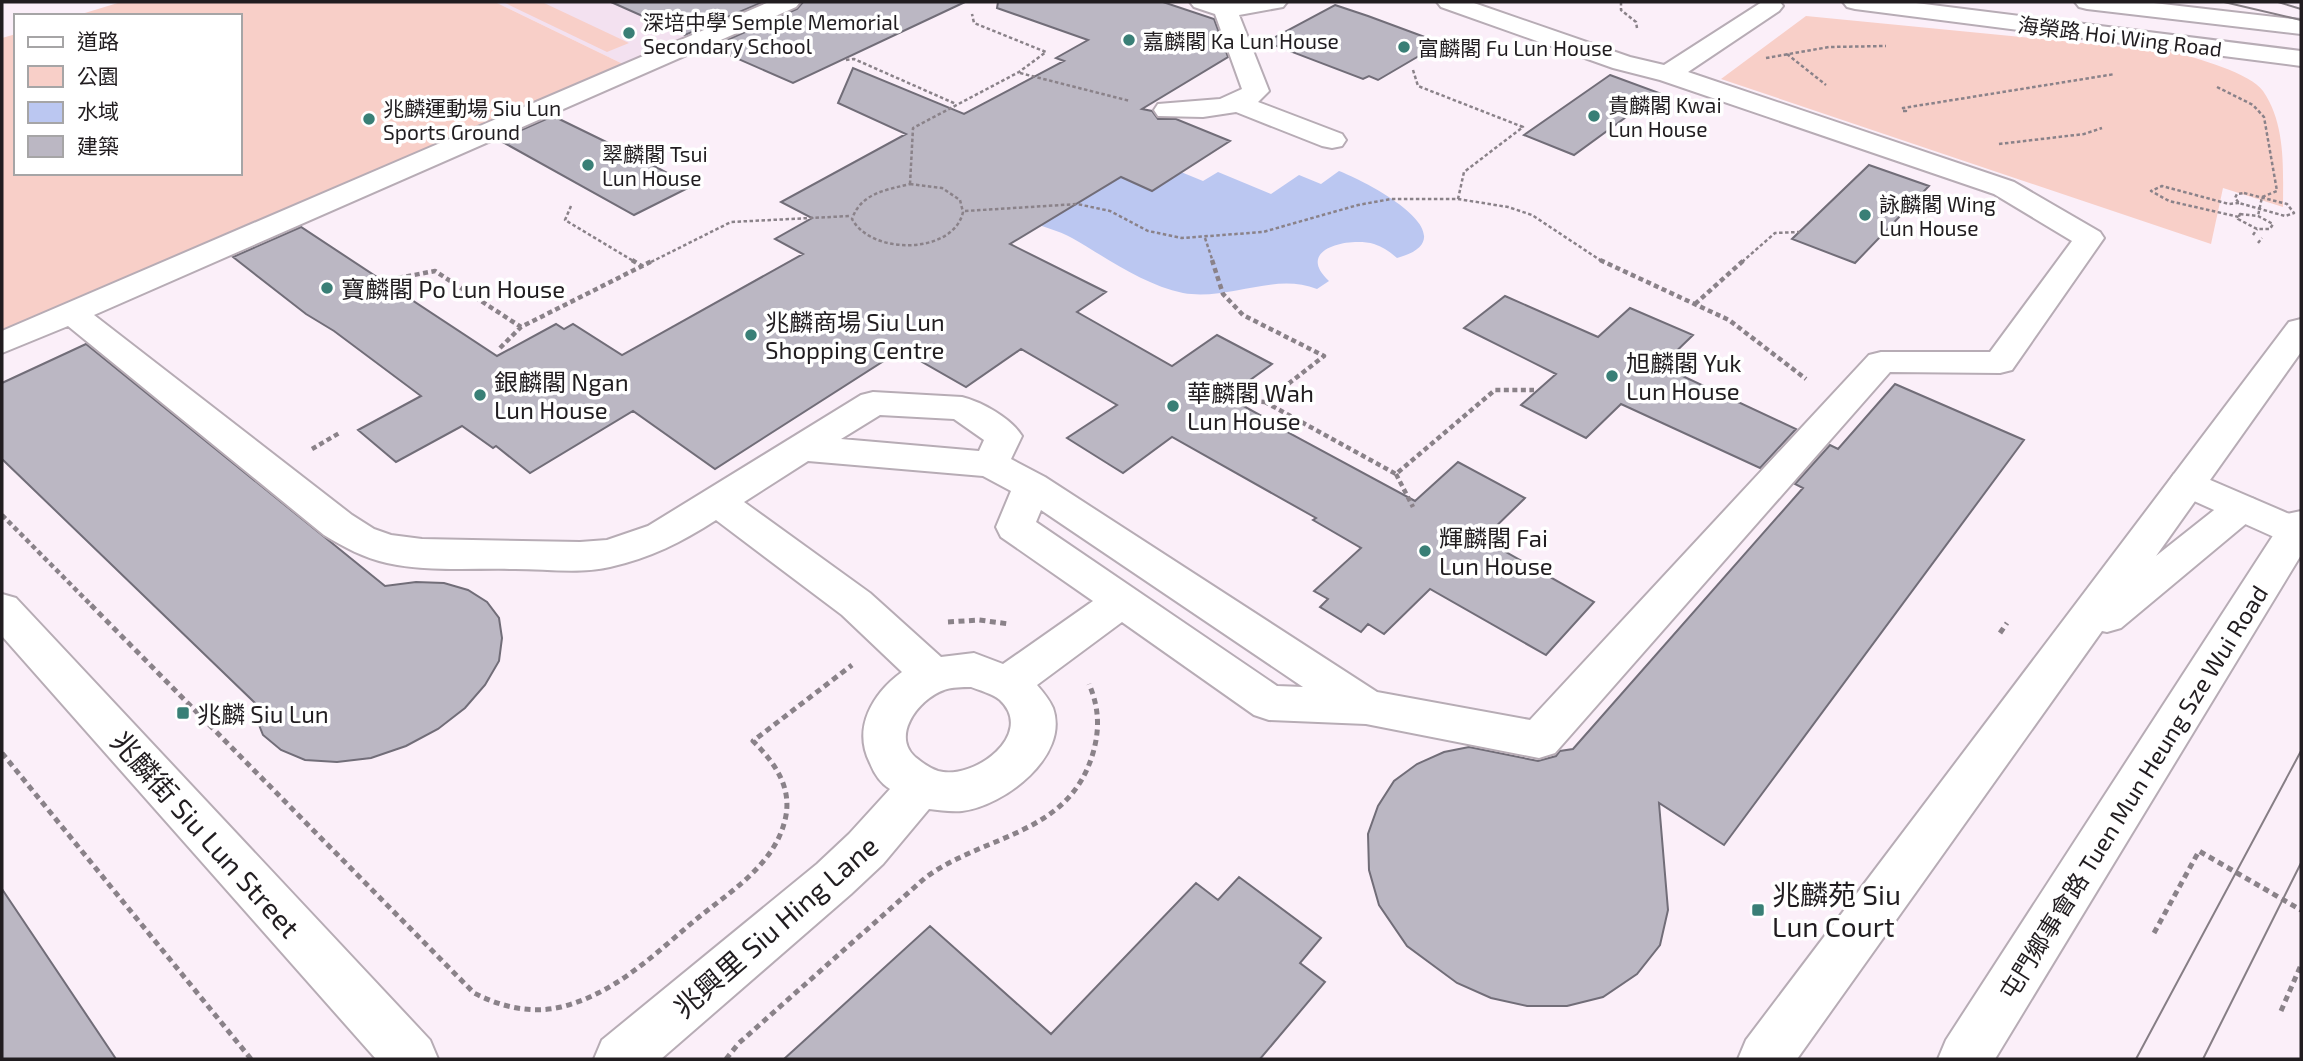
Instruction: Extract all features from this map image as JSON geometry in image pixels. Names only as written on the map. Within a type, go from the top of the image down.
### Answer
[{"type":"main road","points":[[2,343],[788,2]]},
{"type":"main road","points":[[1200,2],[1225,10],[1275,2]]},
{"type":"main road","points":[[1032,486],[1015,527],[1269,703],[1366,707],[1539,740],[1881,362],[2000,363],[2089,238],[2004,188],[1668,74],[1622,63],[1449,2]]},
{"type":"main road","name":"海榮路 Hoi Wing Road","points":[[1855,2],[2301,59]]},
{"type":"main road","name":"海榮路 Hoi Wing Road","points":[[2087,2],[2291,26]]},
{"type":"main road","points":[[1668,74],[1771,6]]},
{"type":"main road","points":[[1167,110],[1220,108],[1240,104],[1256,91],[1225,10]]},
{"type":"main road","points":[[2291,26],[2301,52]]},
{"type":"main road","points":[[1240,104],[1332,140]]},
{"type":"main road","points":[[71,313],[338,524],[360,539],[388,549],[422,554],[580,556],[607,554],[635,547],[662,536],[873,402],[962,408],[1004,436],[990,464]]},
{"type":"main road","points":[[1765,1059],[2301,329]]},
{"type":"main road","points":[[800,448],[990,464],[1032,486],[1366,707]]},
{"type":"main road","points":[[2188,483],[2299,531]]},
{"type":"main road","points":[[717,502],[856,604],[933,675]]},
{"type":"main road","points":[[2065,651],[2241,508]]},
{"type":"main road","name":"屯門鄉事會路 Tuen Mun Heung Sze Wui Road","points":[[1965,1059],[2299,531]]},
{"type":"main road","points":[[1010,682],[1121,602]]},
{"type":"main road","name":"兆麟街 Siu Lun Street","points":[[2,609],[411,1059]]},
{"type":"main road","points":[[974,670],[1010,682],[1023,694],[1031,709],[1034,726],[1030,743],[1021,760],[987,785],[943,791],[922,786],[904,776],[891,763],[884,747],[884,729],[889,713],[899,697],[933,675],[974,670]]},
{"type":"main road","name":"兆興里 Siu Hing Lane","points":[[621,1059],[834,879],[866,849],[922,786]]},
{"type":"path","points":[[910,184],[913,128],[1019,72],[1046,52],[974,23],[972,15]]},
{"type":"path","points":[[1761,59],[1829,47],[1897,45]]},
{"type":"path","points":[[1787,54],[1827,86]]},
{"type":"path","points":[[846,60],[854,59],[957,105]]},
{"type":"path","points":[[1413,70],[1418,86],[1523,127],[1464,172],[1458,199]]},
{"type":"path","points":[[1019,72],[1167,110]]},
{"type":"path","points":[[1897,111],[2121,74]]},
{"type":"path","points":[[2214,86],[2253,105],[2264,117],[2277,191],[2262,197]]},
{"type":"path","points":[[1995,144],[2084,134],[2102,128]]},
{"type":"path","points":[[910,184],[931,185],[949,191],[961,200],[965,211],[961,223],[948,234],[929,242],[905,246],[883,244],[865,238],[853,228],[850,216],[856,205],[869,194],[888,187],[910,184]]},
{"type":"path","points":[[2239,203],[2235,198],[2237,194],[2244,193],[2287,204],[2294,213],[2285,216],[2162,186],[2151,191],[2169,201],[2239,217],[2246,225],[2257,229],[2270,229],[2273,224],[2249,213],[2240,214],[2239,217]]},
{"type":"path","points":[[2258,216],[2262,197]]},
{"type":"path","points":[[965,211],[1077,204],[1110,211],[1134,226],[1164,236],[1205,237],[1263,232],[1358,205],[1391,199],[1458,199],[1508,207],[1532,215],[1607,264],[1729,320],[1843,404]]},
{"type":"path","points":[[571,206],[565,220],[644,267]]},
{"type":"path","points":[[500,348],[521,327],[730,222],[850,216]]},
{"type":"path","points":[[2253,235],[2257,229]]},
{"type":"path","points":[[1695,303],[1775,233],[1800,232]]},
{"type":"path","points":[[1205,237],[1223,294],[1244,315],[1324,356],[1265,402]]},
{"type":"path","points":[[2258,243],[2262,238]]},
{"type":"path","points":[[398,278],[435,271],[521,327]]},
{"type":"path","points":[[1396,474],[1495,390],[1534,390]]},
{"type":"path","points":[[1219,400],[1265,402],[1396,474],[1413,507]]},
{"type":"path","points":[[2,515],[474,993],[498,1006],[528,1010],[561,1007],[594,995],[624,977]]},
{"type":"path","points":[[2000,633],[2007,623]]},
{"type":"path","points":[[2,753],[251,1059]]},
{"type":"path","points":[[2154,933],[2199,851],[2301,910]]},
{"type":"path","points":[[2281,1011],[2301,965]]},
{"type":"shaded area","name":"深培中學 Semple Memorial Secondary School","points":[[495,2],[772,2],[625,65]]},
{"type":"green space","name":"兆麟運動場 Siu Lun Sports Ground","points":[[121,2],[495,2],[625,65],[2,331],[2,38],[14,35],[14,175],[242,175],[242,14],[82,14]]},
{"type":"green space","points":[[503,2],[542,2],[629,43],[607,52]]},
{"type":"green space","points":[[1806,16],[2174,52],[2222,67],[2257,84],[2270,104],[2282,147],[2283,207],[2223,188],[2211,244],[1721,79]]},
{"type":"water","points":[[1079,159],[1152,191],[1181,172],[1203,181],[1218,172],[1271,194],[1299,175],[1321,184],[1339,171],[1371,186],[1407,211],[1420,224],[1424,237],[1418,249],[1397,258],[1374,244],[1363,242],[1329,248],[1321,253],[1318,261],[1320,270],[1329,281],[1317,289],[1284,284],[1217,293],[1183,293],[1154,284],[1067,235],[1027,220]]},
{"type":"building","points":[[611,2],[763,2],[685,35]]},
{"type":"building","points":[[803,2],[965,2],[793,83],[711,47],[797,9]]},
{"type":"building","points":[[998,2],[1163,2],[1214,19],[1228,57],[1142,109],[1152,111],[1158,119],[1176,119],[1230,141],[1152,191],[1121,177],[1010,244],[1106,292],[1077,312],[1172,366],[1217,335],[1272,364],[1227,397],[1415,501],[1458,462],[1525,498],[1483,539],[1594,602],[1546,655],[1430,589],[1384,634],[1368,624],[1361,632],[1320,607],[1328,599],[1314,591],[1361,548],[1313,520],[1316,518],[1172,437],[1123,473],[1067,438],[1117,405],[1021,349],[966,387],[901,350],[715,469],[633,411],[530,473],[496,446],[493,448],[462,426],[396,462],[358,430],[421,396],[334,331],[306,314],[233,257],[301,227],[497,356],[556,324],[564,329],[573,324],[622,355],[803,254],[775,239],[812,218],[781,202],[906,134],[838,103],[853,68],[964,114],[1064,61],[1056,58],[1088,40],[997,8]]},
{"type":"building","points":[[1335,5],[1441,43],[1378,80],[1369,76],[1363,79],[1266,42]]},
{"type":"building","points":[[1610,75],[1659,93],[1574,155],[1524,135]]},
{"type":"building","name":"翠麟閣 Tsui Lun House","points":[[553,116],[692,186],[634,215],[499,140]]},
{"type":"building","points":[[1869,165],[1929,186],[1855,263],[1792,239]]},
{"type":"building","name":"旭麟閣 Yuk Lun House","points":[[1505,296],[1598,337],[1630,308],[1693,335],[1661,366],[1796,429],[1760,468],[1621,404],[1586,438],[1521,405],[1556,374],[1464,328]]},
{"type":"building","points":[[86,344],[385,586],[416,582],[444,583],[468,590],[487,602],[499,618],[502,638],[499,661],[485,685],[465,708],[438,729],[406,746],[371,758],[337,762],[305,760],[281,750],[263,735],[255,715],[255,703],[2,459],[2,383]]},
{"type":"building","points":[[1895,384],[2024,440],[1724,845],[1659,803],[1668,910],[1660,945],[1637,974],[1603,997],[1567,1006],[1527,1006],[1491,998],[1457,983],[1407,946],[1379,905],[1369,870],[1368,834],[1378,806],[1394,781],[1417,764],[1444,752],[1469,747],[1538,761],[1556,756],[1560,751],[1573,749],[1803,488],[1795,484],[1830,445],[1838,449]]},
{"type":"building","points":[[1239,877],[1321,938],[1300,963],[1325,982],[1260,1059],[784,1059],[930,926],[1051,1034],[1196,883],[1218,900]]},
{"type":"building","points":[[2,889],[116,1059],[2,1059]]},
{"type":"tram line","points":[[2224,2],[2301,20]]},
{"type":"tram line","points":[[2278,2],[2301,9]]},
{"type":"tram line","points":[[2136,1059],[2301,751]]},
{"type":"tram line","points":[[2203,1059],[2301,863]]},
{"type":"place","name":"深培中學 Semple Memorial Secondary School","points":[[629,33]]},
{"type":"place","name":"嘉麟閣 Ka Lun House","points":[[1129,40]]},
{"type":"place","name":"富麟閣 Fu Lun House","points":[[1404,47]]},
{"type":"place","name":"貴麟閣 Kwai Lun House","points":[[1594,116]]},
{"type":"place","name":"兆麟運動場 Siu Lun Sports Ground","points":[[369,119]]},
{"type":"place","name":"翠麟閣 Tsui Lun House","points":[[588,165]]},
{"type":"place","name":"詠麟閣 Wing Lun House","points":[[1865,215]]},
{"type":"place","name":"寶麟閣 Po Lun House","points":[[327,288]]},
{"type":"place","name":"兆麟商場 Siu Lun Shopping Centre","points":[[751,335]]},
{"type":"place","name":"旭麟閣 Yuk Lun House","points":[[1612,376]]},
{"type":"place","name":"銀麟閣 Ngan Lun House","points":[[480,395]]},
{"type":"place","name":"華麟閣 Wah Lun House","points":[[1173,406]]},
{"type":"place","name":"輝麟閣 Fai Lun House","points":[[1425,551]]},
{"type":"place","name":"兆麟 Siu Lun","points":[[183,713]]},
{"type":"place","name":"兆麟苑 Siu Lun Court","points":[[1758,910]]}]
